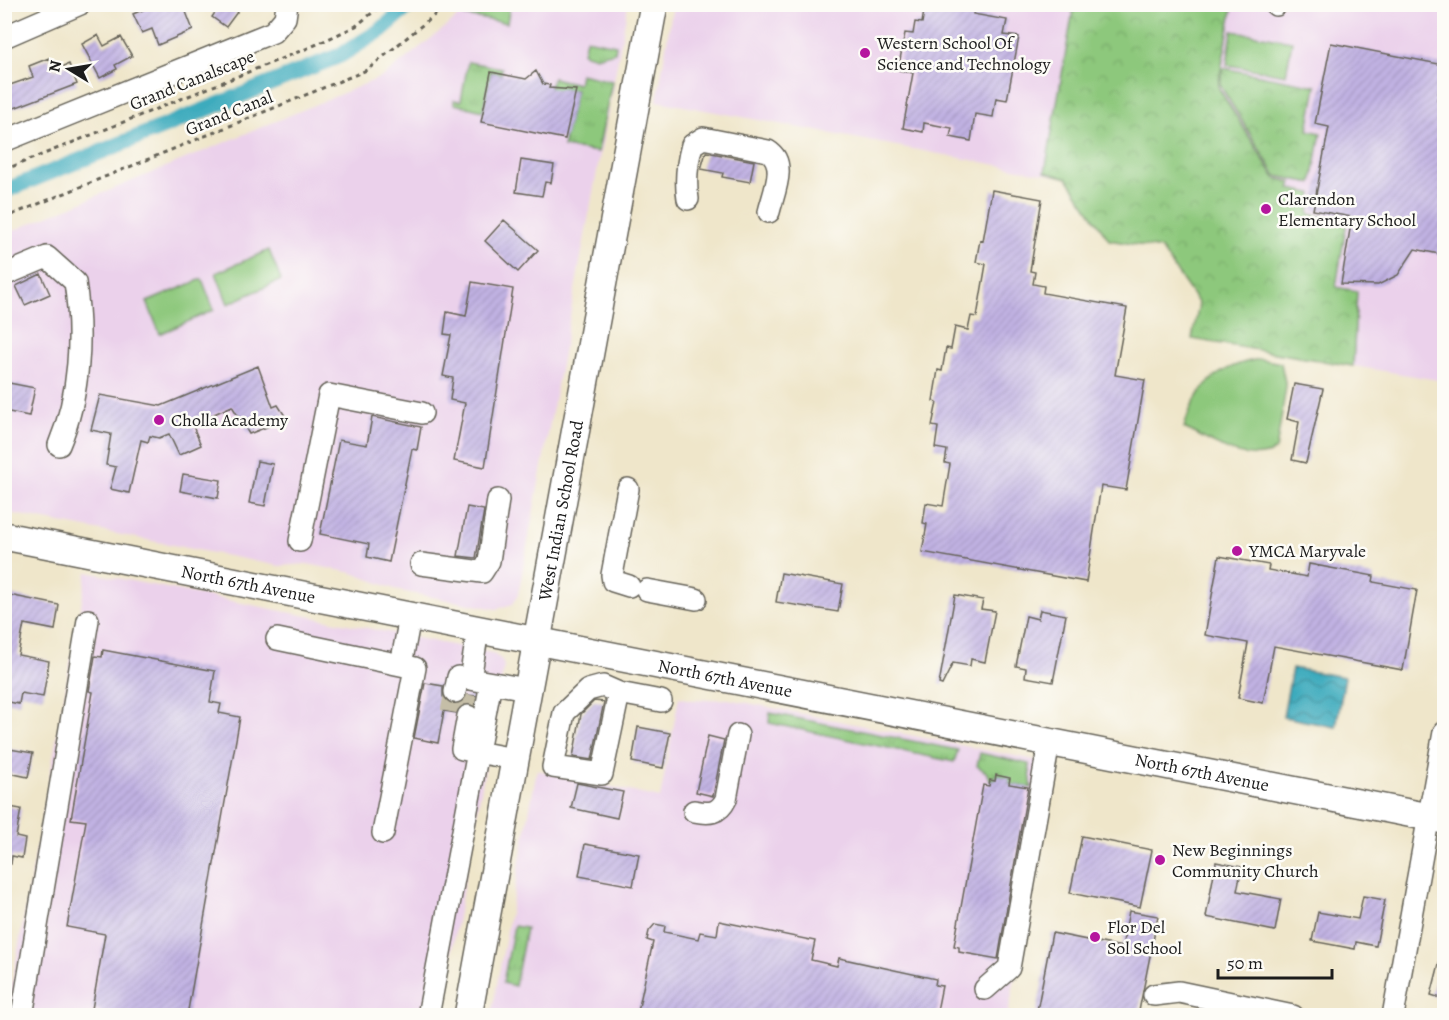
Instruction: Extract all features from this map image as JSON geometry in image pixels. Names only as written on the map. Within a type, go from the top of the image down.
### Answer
[{"type":"main road","name":"West Indian School Road","points":[[468,1016],[654,4]]},
{"type":"main road","name":"North 67th Avenue","points":[[4,536],[1437,819]]},
{"type":"street","points":[[4,37],[80,4]]},
{"type":"street","points":[[4,141],[273,33],[285,18],[287,4]]},
{"type":"street","points":[[688,199],[685,185],[689,154],[692,146],[704,138],[768,151],[776,156],[779,164],[770,212]]},
{"type":"street","points":[[4,275],[47,257],[75,282],[81,318],[78,367],[66,428],[58,445]]},
{"type":"street","points":[[300,541],[329,395],[422,413]]},
{"type":"street","points":[[628,489],[612,575],[613,581],[618,584],[696,599]]},
{"type":"street","points":[[421,564],[482,572],[489,561],[498,500]]},
{"type":"street","points":[[401,665],[410,617]]},
{"type":"street","points":[[22,1016],[88,620]]},
{"type":"street","points":[[477,630],[462,749],[514,759]]},
{"type":"street","points":[[277,639],[415,668],[383,833]]},
{"type":"street","points":[[469,694],[527,689]]},
{"type":"street","points":[[619,693],[662,701]]},
{"type":"street","points":[[428,1016],[479,752],[469,694]]},
{"type":"street","points":[[1393,1016],[1437,819],[1444,732]]},
{"type":"street","points":[[694,811],[715,813],[722,807],[726,799],[738,735]]},
{"type":"street","points":[[986,989],[1008,968],[1049,743]]},
{"type":"street","points":[[1154,995],[1179,992],[1293,1016]]},
{"type":"path","name":"Grand Canalscape","points":[[4,170],[313,46],[356,26],[383,4]]},
{"type":"path","name":"Grand Canal","points":[[4,218],[367,70],[448,4]]},
{"type":"shaded area","points":[[473,5],[628,5],[518,595],[513,604],[496,609],[400,591],[353,573],[307,564],[279,566],[5,512],[5,234],[384,76]]},
{"type":"shaded area","name":"Clarendon Elementary School","points":[[673,5],[1444,5],[1444,381],[1192,339],[1199,304],[1161,249],[1109,240],[1067,178],[657,101]]},
{"type":"shaded area","points":[[87,572],[492,653],[502,660],[504,666],[440,1015],[6,1016]]},
{"type":"shaded area","points":[[679,697],[692,700],[728,699],[1055,764],[1008,1015],[491,1016],[537,770],[660,798]]},
{"type":"green space","points":[[479,5],[510,5],[507,23],[465,16]]},
{"type":"green space","points":[[1074,5],[1233,5],[1218,87],[1275,178],[1292,182],[1290,189],[1312,193],[1309,214],[1347,221],[1336,287],[1357,291],[1353,366],[1192,339],[1199,304],[1161,249],[1109,240],[1067,178],[1045,172]]},
{"type":"green space","points":[[1232,31],[1292,41],[1286,75],[1227,65]]},
{"type":"green space","points":[[586,39],[616,45],[615,52],[596,57],[583,53]]},
{"type":"green space","points":[[468,62],[502,68],[501,74],[491,72],[483,111],[454,104],[454,100],[461,101]]},
{"type":"green space","points":[[1223,68],[1316,86],[1308,130],[1321,133],[1312,183],[1276,176],[1220,85]]},
{"type":"green space","points":[[580,74],[612,81],[598,152],[563,147],[576,90],[561,89],[558,95],[548,94],[553,78],[578,84]]},
{"type":"green space","points":[[269,250],[281,280],[228,304],[216,273]]},
{"type":"green space","points":[[202,279],[214,310],[160,334],[147,302]]},
{"type":"green space","points":[[1260,359],[1281,363],[1286,387],[1276,450],[1253,456],[1241,454],[1184,428],[1195,400],[1210,380],[1232,367]]},
{"type":"green space","points":[[770,713],[958,750],[954,762],[769,723]]},
{"type":"green space","points":[[980,753],[1029,764],[1032,788],[1009,784],[1009,778],[996,775],[995,781],[990,780],[986,772],[977,766]]},
{"type":"green space","points":[[514,926],[526,928],[515,986],[503,983]]},
{"type":"water","points":[[1292,668],[1345,677],[1336,727],[1283,717]]},
{"type":"building","points":[[157,4],[183,4],[193,30],[158,45],[152,29],[142,33],[133,14]]},
{"type":"building","points":[[221,4],[243,4],[226,27],[212,17]]},
{"type":"building","points":[[951,4],[975,4],[973,14],[1007,20],[1004,35],[1019,37],[1007,100],[996,98],[993,117],[975,114],[971,141],[950,137],[952,128],[924,123],[923,132],[903,128],[913,73],[898,70],[905,33],[913,34],[915,22],[922,23],[925,5],[951,9]]},
{"type":"building","points":[[98,35],[104,46],[121,37],[132,56],[115,65],[117,69],[100,78],[82,44]]},
{"type":"building","points":[[1331,43],[1444,65],[1437,100],[1444,102],[1444,255],[1415,249],[1398,275],[1378,285],[1341,284],[1352,217],[1313,210],[1329,127],[1315,124]]},
{"type":"building","points":[[49,58],[54,70],[69,64],[77,84],[4,112],[4,87],[33,77],[29,66]]},
{"type":"building","points":[[536,71],[543,84],[550,85],[549,88],[576,90],[565,139],[481,122],[491,72],[526,79]]},
{"type":"building","points":[[706,152],[754,161],[750,182],[722,177],[723,173],[701,169]]},
{"type":"building","points":[[521,160],[554,165],[551,183],[545,182],[542,196],[516,192]]},
{"type":"building","points":[[992,190],[1042,199],[1030,271],[1035,272],[1033,284],[1044,286],[1043,293],[1127,308],[1115,375],[1145,380],[1126,490],[1101,486],[1086,582],[922,552],[927,524],[923,523],[926,503],[943,506],[950,464],[945,463],[947,450],[935,448],[938,427],[932,426],[937,402],[933,401],[938,370],[942,371],[946,348],[951,349],[955,327],[968,330],[971,316],[977,317],[986,264],[976,262],[980,240],[983,241]]},
{"type":"building","points":[[504,220],[538,250],[518,272],[485,241]]},
{"type":"building","points":[[41,274],[50,294],[25,305],[16,286]]},
{"type":"building","points":[[472,282],[513,289],[485,467],[454,461],[465,403],[450,400],[453,378],[443,376],[451,335],[444,334],[447,312],[466,316]]},
{"type":"building","points":[[258,366],[273,407],[278,405],[287,419],[249,434],[232,406],[192,424],[201,445],[179,455],[169,434],[159,438],[150,436],[148,442],[141,440],[129,493],[110,489],[116,467],[106,465],[111,434],[91,430],[100,395],[161,406]]},
{"type":"building","points":[[4,382],[35,388],[29,416],[4,411]]},
{"type":"building","points":[[1294,384],[1323,389],[1306,463],[1292,460],[1299,422],[1287,419]]},
{"type":"building","points":[[372,417],[421,427],[417,450],[412,449],[389,562],[367,557],[369,544],[320,534],[339,440],[367,445]]},
{"type":"building","points":[[257,461],[273,464],[265,506],[249,503]]},
{"type":"building","points":[[183,474],[221,480],[218,498],[180,491]]},
{"type":"building","points":[[467,507],[484,510],[476,558],[458,556]]},
{"type":"building","name":"YMCA Maryvale","points":[[1219,556],[1269,565],[1268,570],[1307,577],[1309,564],[1374,576],[1373,582],[1417,590],[1403,670],[1274,646],[1263,703],[1238,698],[1248,643],[1205,635]]},
{"type":"building","points":[[781,573],[843,584],[838,612],[776,602]]},
{"type":"building","points":[[4,594],[59,605],[55,630],[24,624],[18,655],[49,661],[43,697],[21,693],[19,704],[4,701]]},
{"type":"building","points":[[955,595],[983,600],[981,609],[995,611],[985,662],[971,659],[970,666],[953,663],[942,685],[939,684]]},
{"type":"building","points":[[1040,610],[1066,615],[1053,682],[1025,677],[1026,668],[1016,666],[1026,616],[1038,619]]},
{"type":"building","points":[[103,650],[215,671],[210,702],[221,704],[219,713],[240,717],[187,1016],[99,1016],[100,1010],[92,1009],[105,934],[67,927],[86,821],[71,819],[93,692],[89,691],[95,656],[102,657]]},
{"type":"building","points":[[425,683],[443,686],[443,697],[452,704],[460,704],[468,695],[476,696],[474,705],[463,704],[456,713],[444,711],[438,743],[414,738]]},
{"type":"building","points":[[594,701],[604,702],[592,760],[573,757],[581,714]]},
{"type":"building","points":[[638,727],[670,733],[663,768],[632,762]]},
{"type":"building","points":[[708,736],[724,740],[713,796],[696,792]]},
{"type":"building","points":[[4,748],[33,753],[28,777],[4,772]]},
{"type":"building","points":[[996,775],[1010,778],[1009,784],[1028,787],[998,959],[959,952],[959,947],[954,946],[983,785],[989,786],[990,780],[995,781]]},
{"type":"building","points":[[577,783],[623,792],[617,818],[571,808]]},
{"type":"building","points":[[4,806],[21,809],[16,837],[25,839],[22,858],[12,856],[11,864],[4,864]]},
{"type":"building","points":[[1082,836],[1152,850],[1140,907],[1070,893]]},
{"type":"building","points":[[585,844],[639,854],[633,886],[579,876]]},
{"type":"building","points":[[1216,862],[1242,867],[1237,891],[1281,899],[1275,931],[1206,917]]},
{"type":"building","points":[[1363,896],[1385,900],[1376,946],[1356,942],[1355,949],[1312,941],[1318,912],[1358,919]]},
{"type":"building","points":[[1129,911],[1158,916],[1138,1016],[1036,1016],[1052,933],[1122,947]]},
{"type":"building","points":[[719,921],[815,941],[811,960],[837,966],[839,958],[936,979],[935,985],[942,986],[936,1016],[637,1016],[653,942],[647,940],[649,931],[655,924],[665,926],[664,932],[698,939],[700,932],[717,935]]},
{"type":"building","points":[[1440,960],[1444,961],[1444,999],[1431,995]]},
{"type":"waterway","points":[[4,191],[341,55],[381,30],[411,4]]},
{"type":"tunnel","points":[[451,712],[455,692]]},
{"type":"tunnel","points":[[468,716],[472,695]]},
{"type":"place","name":"Western School Of Science and Technology","points":[[865,53]]},
{"type":"place","name":"Clarendon Elementary School","points":[[1266,209]]},
{"type":"place","name":"Cholla Academy","points":[[159,420]]},
{"type":"place","name":"YMCA Maryvale","points":[[1237,551]]},
{"type":"place","name":"New Beginnings Community Church","points":[[1160,860]]},
{"type":"place","name":"Flor Del Sol School","points":[[1095,937]]}]
